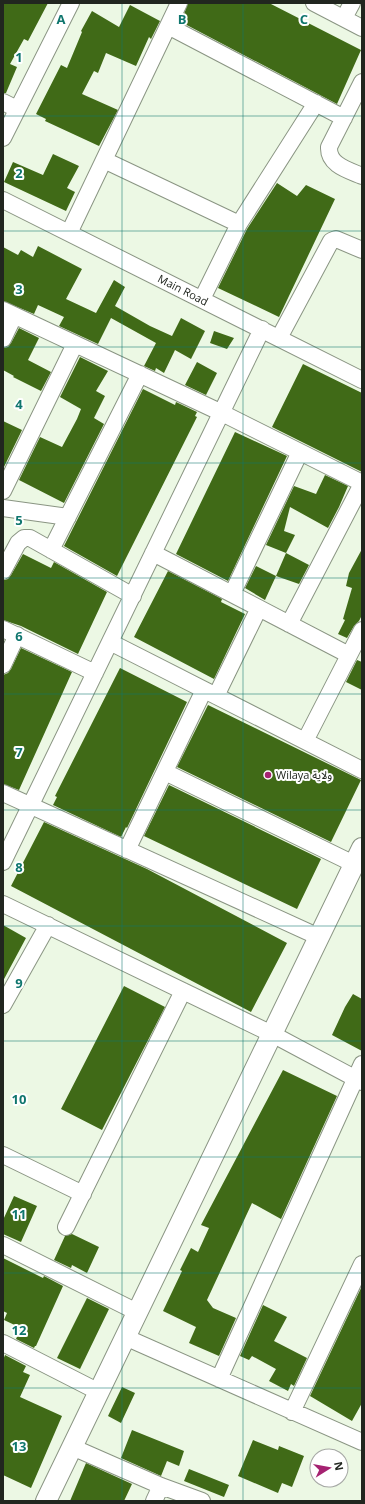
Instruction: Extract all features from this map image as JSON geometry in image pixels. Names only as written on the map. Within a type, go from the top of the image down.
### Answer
[{"type":"street","points":[[3,138],[71,3]]},
{"type":"street","points":[[69,233],[180,3]]},
{"type":"street","points":[[314,3],[362,28]]},
{"type":"street","points":[[344,18],[352,3]]},
{"type":"street","points":[[168,26],[344,118]]},
{"type":"street","points":[[362,82],[329,147],[328,154],[334,162],[362,176]]},
{"type":"street","points":[[3,102],[18,110]]},
{"type":"street","points":[[202,299],[239,224],[316,103]]},
{"type":"street","points":[[104,160],[239,224]]},
{"type":"street","name":"Main Road","points":[[3,200],[362,380]]},
{"type":"street","points":[[279,338],[330,241],[336,239],[362,250]]},
{"type":"street","points":[[3,339],[9,313],[222,413],[362,483],[289,624]]},
{"type":"street","points":[[3,862],[262,330]]},
{"type":"street","points":[[3,492],[75,344]]},
{"type":"street","points":[[51,550],[140,374]]},
{"type":"street","points":[[232,594],[300,452]]},
{"type":"street","points":[[3,508],[68,517]]},
{"type":"street","points":[[3,571],[18,542],[24,538],[30,538],[133,596]]},
{"type":"street","points":[[153,553],[349,655]]},
{"type":"street","points":[[127,850],[165,772],[259,608]]},
{"type":"street","points":[[305,741],[362,630]]},
{"type":"street","points":[[3,665],[10,632],[95,673]]},
{"type":"street","points":[[110,642],[362,770]]},
{"type":"street","points":[[46,1501],[358,856],[165,772]]},
{"type":"street","points":[[3,793],[319,937]]},
{"type":"street","points":[[3,904],[360,1075],[219,1379]]},
{"type":"street","points":[[3,1005],[48,925]]},
{"type":"street","points":[[66,1228],[183,991]]},
{"type":"street","points":[[3,1156],[83,1194]]},
{"type":"street","points":[[3,1246],[137,1312]]},
{"type":"street","points":[[292,1412],[362,1264]]},
{"type":"street","points":[[126,1337],[362,1442]]},
{"type":"street","points":[[3,1343],[98,1392]]},
{"type":"street","points":[[72,1447],[161,1486],[202,1501]]},
{"type":"street","points":[[154,1501],[161,1486]]},
{"type":"building","points":[[3,3],[48,3],[28,41],[24,39],[10,64],[17,67],[6,93],[3,93]]},
{"type":"building","points":[[188,3],[269,3],[361,50],[337,104],[181,22]]},
{"type":"building","points":[[130,5],[160,21],[151,39],[149,37],[136,66],[106,53],[98,73],[94,71],[82,94],[118,110],[99,146],[45,121],[46,119],[36,114],[61,65],[67,68],[82,32],[81,31],[92,11],[119,27]]},
{"type":"building","points":[[53,154],[79,166],[67,188],[75,192],[66,211],[4,182],[13,162],[43,175]]},
{"type":"building","points":[[277,183],[297,196],[306,185],[335,199],[279,317],[218,288],[247,229]]},
{"type":"building","points":[[38,246],[82,269],[66,299],[96,313],[114,280],[125,287],[115,306],[150,326],[172,336],[181,318],[205,331],[191,359],[175,350],[164,373],[156,368],[155,371],[144,366],[156,343],[111,318],[98,344],[59,326],[64,317],[38,305],[34,314],[3,301],[3,247],[18,255],[21,250],[33,257]]},
{"type":"building","points":[[19,328],[39,338],[28,360],[51,372],[41,391],[13,377],[14,376],[3,370],[3,348],[8,347]]},
{"type":"building","points":[[214,331],[234,338],[227,349],[210,343]]},
{"type":"building","points":[[80,357],[108,371],[96,391],[105,396],[94,418],[104,424],[64,503],[19,480],[40,437],[62,447],[77,419],[81,409],[60,397]]},
{"type":"building","points":[[197,362],[217,373],[206,395],[185,385]]},
{"type":"building","points":[[303,364],[362,393],[362,472],[272,427]]},
{"type":"building","points":[[143,389],[175,405],[176,402],[197,412],[195,416],[197,417],[117,576],[64,546]]},
{"type":"building","points":[[3,421],[22,430],[3,469]]},
{"type":"building","points":[[235,432],[287,456],[228,581],[176,554]]},
{"type":"building","points":[[325,475],[348,486],[328,528],[290,507],[284,531],[295,535],[286,553],[266,545],[294,486],[316,494]]},
{"type":"building","points":[[362,549],[362,615],[347,638],[338,634],[345,620],[343,619],[352,588],[346,586],[349,573]]},
{"type":"building","points":[[286,553],[309,565],[299,584],[276,576]]},
{"type":"building","points":[[23,554],[51,568],[54,562],[107,592],[78,654],[21,626],[3,620],[3,583],[4,580],[8,579],[11,575]]},
{"type":"building","points":[[256,566],[276,576],[265,600],[245,588]]},
{"type":"building","points":[[168,571],[222,599],[221,602],[245,614],[214,679],[134,637]]},
{"type":"building","points":[[21,648],[72,672],[19,790],[3,784],[3,675],[8,673],[11,669]]},
{"type":"building","points":[[357,660],[362,662],[362,690],[346,682]]},
{"type":"building","points":[[120,668],[187,702],[127,828],[126,827],[121,837],[53,805],[57,797],[55,796]]},
{"type":"building","name":"Wilaya ولاية","points":[[208,705],[361,780],[331,842],[177,767]]},
{"type":"building","points":[[169,785],[321,859],[297,909],[144,836]]},
{"type":"building","points":[[44,822],[147,869],[287,943],[251,1012],[11,886]]},
{"type":"building","points":[[3,925],[26,938],[3,981]]},
{"type":"building","points":[[124,986],[165,1007],[102,1130],[61,1109]]},
{"type":"building","points":[[353,994],[362,999],[362,1051],[332,1035]]},
{"type":"building","points":[[283,1070],[337,1096],[281,1219],[252,1203],[207,1300],[213,1308],[236,1318],[219,1356],[189,1343],[196,1327],[163,1311],[191,1248],[198,1252],[209,1228],[201,1225]]},
{"type":"building","points":[[14,1196],[37,1206],[21,1242],[3,1234],[3,1220]]},
{"type":"building","points":[[72,1234],[99,1247],[87,1273],[72,1265],[71,1268],[54,1260],[65,1236]]},
{"type":"building","points":[[3,1258],[43,1278],[44,1276],[63,1286],[34,1348],[16,1339],[21,1328],[4,1320],[7,1313],[3,1311]]},
{"type":"building","points":[[362,1286],[362,1403],[352,1421],[310,1396]]},
{"type":"building","points":[[87,1298],[109,1309],[80,1369],[57,1358]]},
{"type":"building","points":[[263,1305],[287,1317],[274,1341],[307,1358],[294,1386],[291,1384],[288,1391],[269,1381],[276,1369],[252,1356],[249,1360],[240,1356]]},
{"type":"building","points":[[5,1355],[26,1366],[23,1372],[30,1375],[20,1397],[62,1416],[31,1488],[3,1475],[3,1360]]},
{"type":"building","points":[[122,1387],[135,1393],[121,1423],[108,1416]]},
{"type":"building","points":[[132,1430],[184,1451],[179,1466],[167,1461],[161,1476],[121,1458]]},
{"type":"building","points":[[253,1440],[278,1450],[279,1446],[304,1456],[292,1487],[282,1483],[278,1493],[238,1476]]},
{"type":"building","points":[[86,1463],[132,1484],[124,1501],[70,1501]]},
{"type":"building","points":[[189,1469],[229,1485],[224,1497],[184,1481]]},
{"type":"place","name":"Wilaya ولاية","points":[[268,775]]}]
